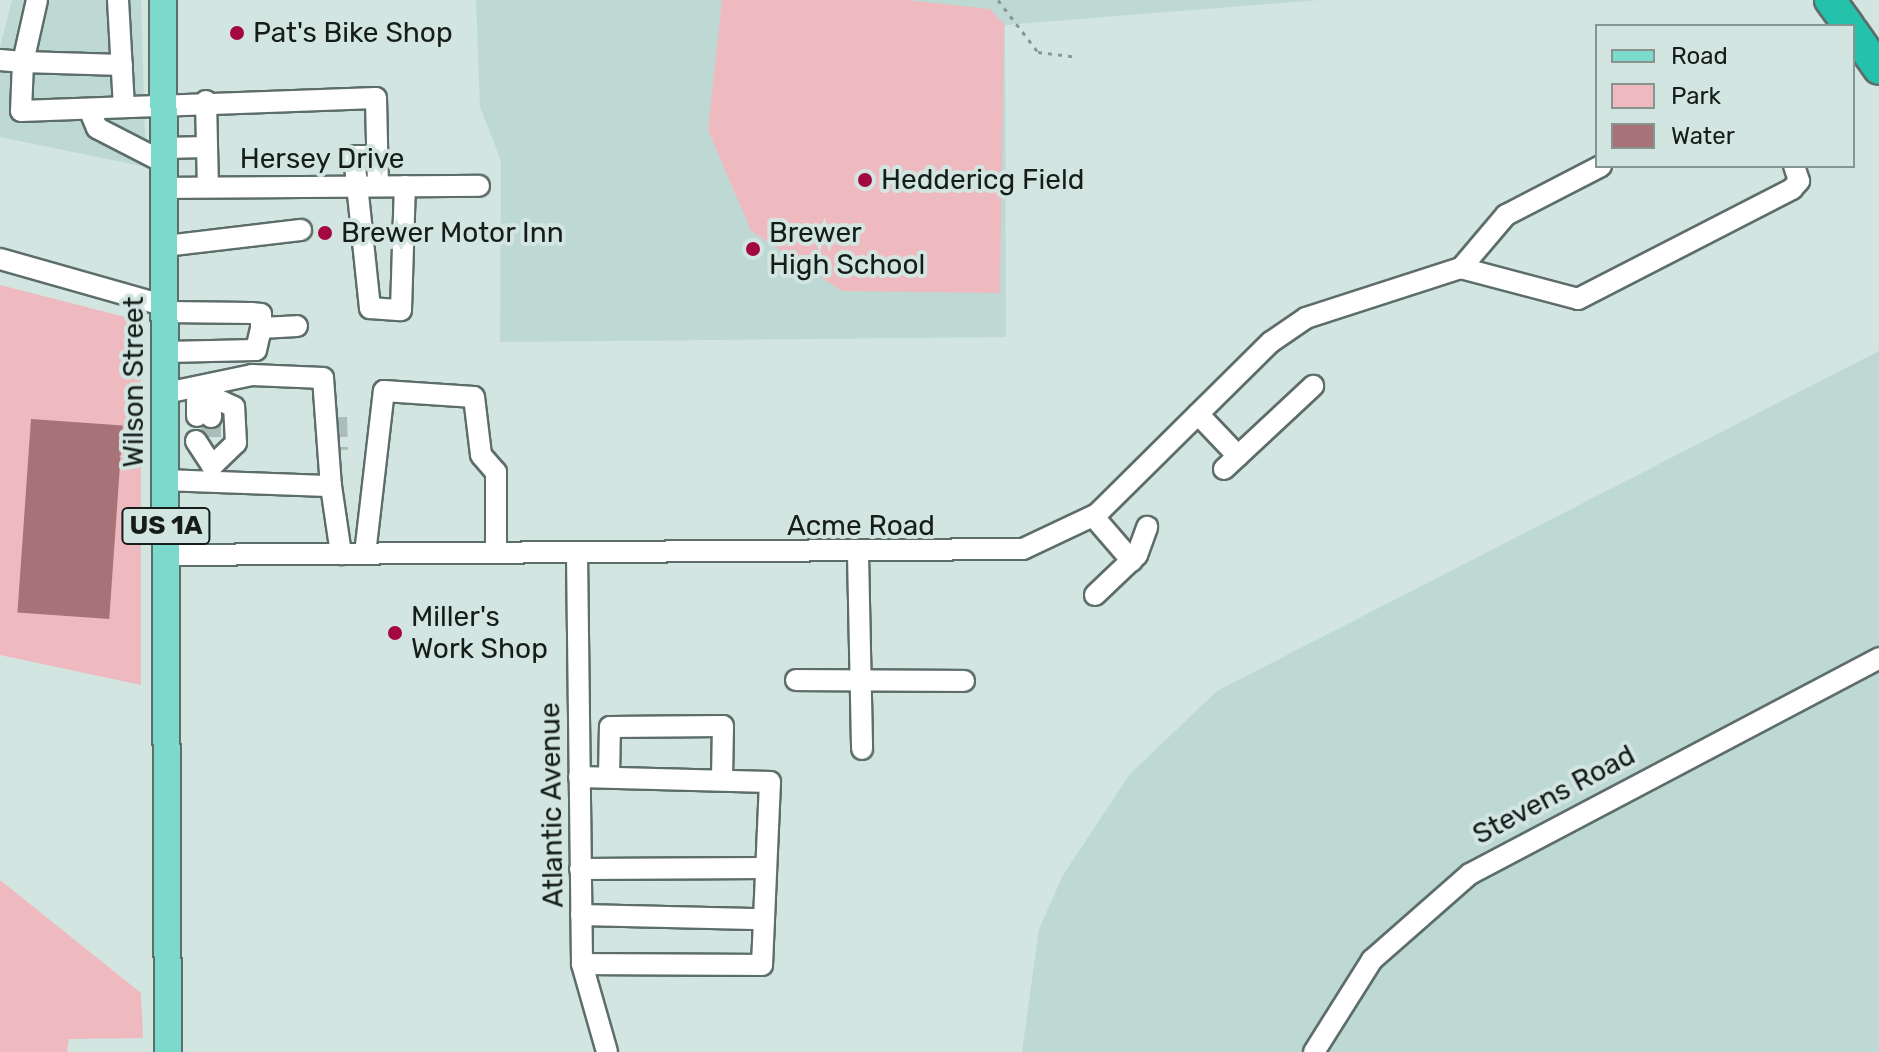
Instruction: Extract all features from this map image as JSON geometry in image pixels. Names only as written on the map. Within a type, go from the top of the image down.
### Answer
[{"type":"highway","points":[[1830,0],[1848,24]]},
{"type":"highway","points":[[1855,35],[1879,69]]},
{"type":"main road","name":"Wilson Street","points":[[163,0],[165,555],[173,1051]]},
{"type":"street","points":[[37,0],[23,62],[21,111],[206,101],[376,98],[378,186]]},
{"type":"street","points":[[118,0],[124,106]]},
{"type":"street","points":[[0,60],[122,65]]},
{"type":"street","points":[[206,101],[208,187]]},
{"type":"street","points":[[89,109],[97,128],[165,166],[206,147]]},
{"type":"street","points":[[378,156],[354,156],[370,308],[401,310],[405,186]]},
{"type":"street","name":"Hersey Drive","points":[[165,166],[208,187],[479,186]]},
{"type":"street","points":[[1597,168],[1506,215],[1461,268],[1578,299],[1792,189],[1799,181],[1795,168]]},
{"type":"street","points":[[166,246],[301,230]]},
{"type":"street","points":[[0,259],[166,309],[261,314],[256,350],[166,352]]},
{"type":"street","name":"Acme Road","points":[[165,555],[496,552],[858,554],[1023,549],[1094,517],[1198,414],[1306,318],[1461,268]]},
{"type":"street","points":[[261,328],[297,326]]},
{"type":"street","points":[[207,403],[275,375],[323,378],[330,480],[341,554]]},
{"type":"street","points":[[324,386],[336,395],[337,417]]},
{"type":"street","points":[[1198,414],[1231,462],[1313,386]]},
{"type":"street","points":[[365,554],[384,391],[474,397],[481,455],[496,472],[496,552]]},
{"type":"street","points":[[166,393],[234,407],[236,443],[212,474]]},
{"type":"street","points":[[204,441],[212,474]]},
{"type":"street","points":[[330,480],[338,450]]},
{"type":"street","points":[[166,480],[212,474],[330,480]]},
{"type":"street","points":[[1094,517],[1132,561]]},
{"type":"street","points":[[1095,595],[1132,561],[1147,527]]},
{"type":"street","name":"Atlantic Avenue","points":[[577,553],[582,964],[607,1052]]},
{"type":"street","points":[[858,554],[862,749]]},
{"type":"street","name":"Stevens Road","points":[[1314,1052],[1372,960],[1470,874],[1879,658]]},
{"type":"street","points":[[796,680],[964,681]]},
{"type":"street","points":[[609,777],[610,727],[723,726],[722,780]]},
{"type":"street","points":[[579,777],[770,782],[762,965],[582,964]]},
{"type":"street","points":[[580,869],[766,868]]},
{"type":"street","points":[[581,915],[764,919]]},
{"type":"path","points":[[998,0],[1038,52],[1076,57]]},
{"type":"shaded area","points":[[12,0],[141,0],[146,167],[0,137],[0,47]]},
{"type":"shaded area","name":"Brewer High School","points":[[476,0],[1319,0],[1005,25],[1006,337],[500,342],[501,161],[480,107]]},
{"type":"shaded area","points":[[1879,351],[1879,1052],[1022,1052],[1039,929],[1063,875],[1130,774],[1217,691]]},
{"type":"green space","name":"Heddericg Field","points":[[722,0],[907,0],[990,9],[1004,24],[1000,293],[842,291],[751,231],[708,130]]},
{"type":"green space","points":[[0,285],[141,321],[141,685],[0,655]]},
{"type":"green space","points":[[0,880],[141,993],[143,1038],[69,1039],[67,1052],[0,1052]]},
{"type":"water","points":[[31,419],[123,425],[109,619],[17,613]]},
{"type":"tunnel","points":[[211,417],[211,442]]},
{"type":"tunnel","points":[[337,417],[338,450]]},
{"type":"place","name":"Pat's Bike Shop","points":[[237,33]]},
{"type":"place","name":"Heddericg Field","points":[[865,180]]},
{"type":"place","name":"Brewer Motor Inn","points":[[325,233]]},
{"type":"place","name":"Brewer High School","points":[[753,249]]},
{"type":"place","name":"Miller's Work Shop","points":[[395,633]]}]
